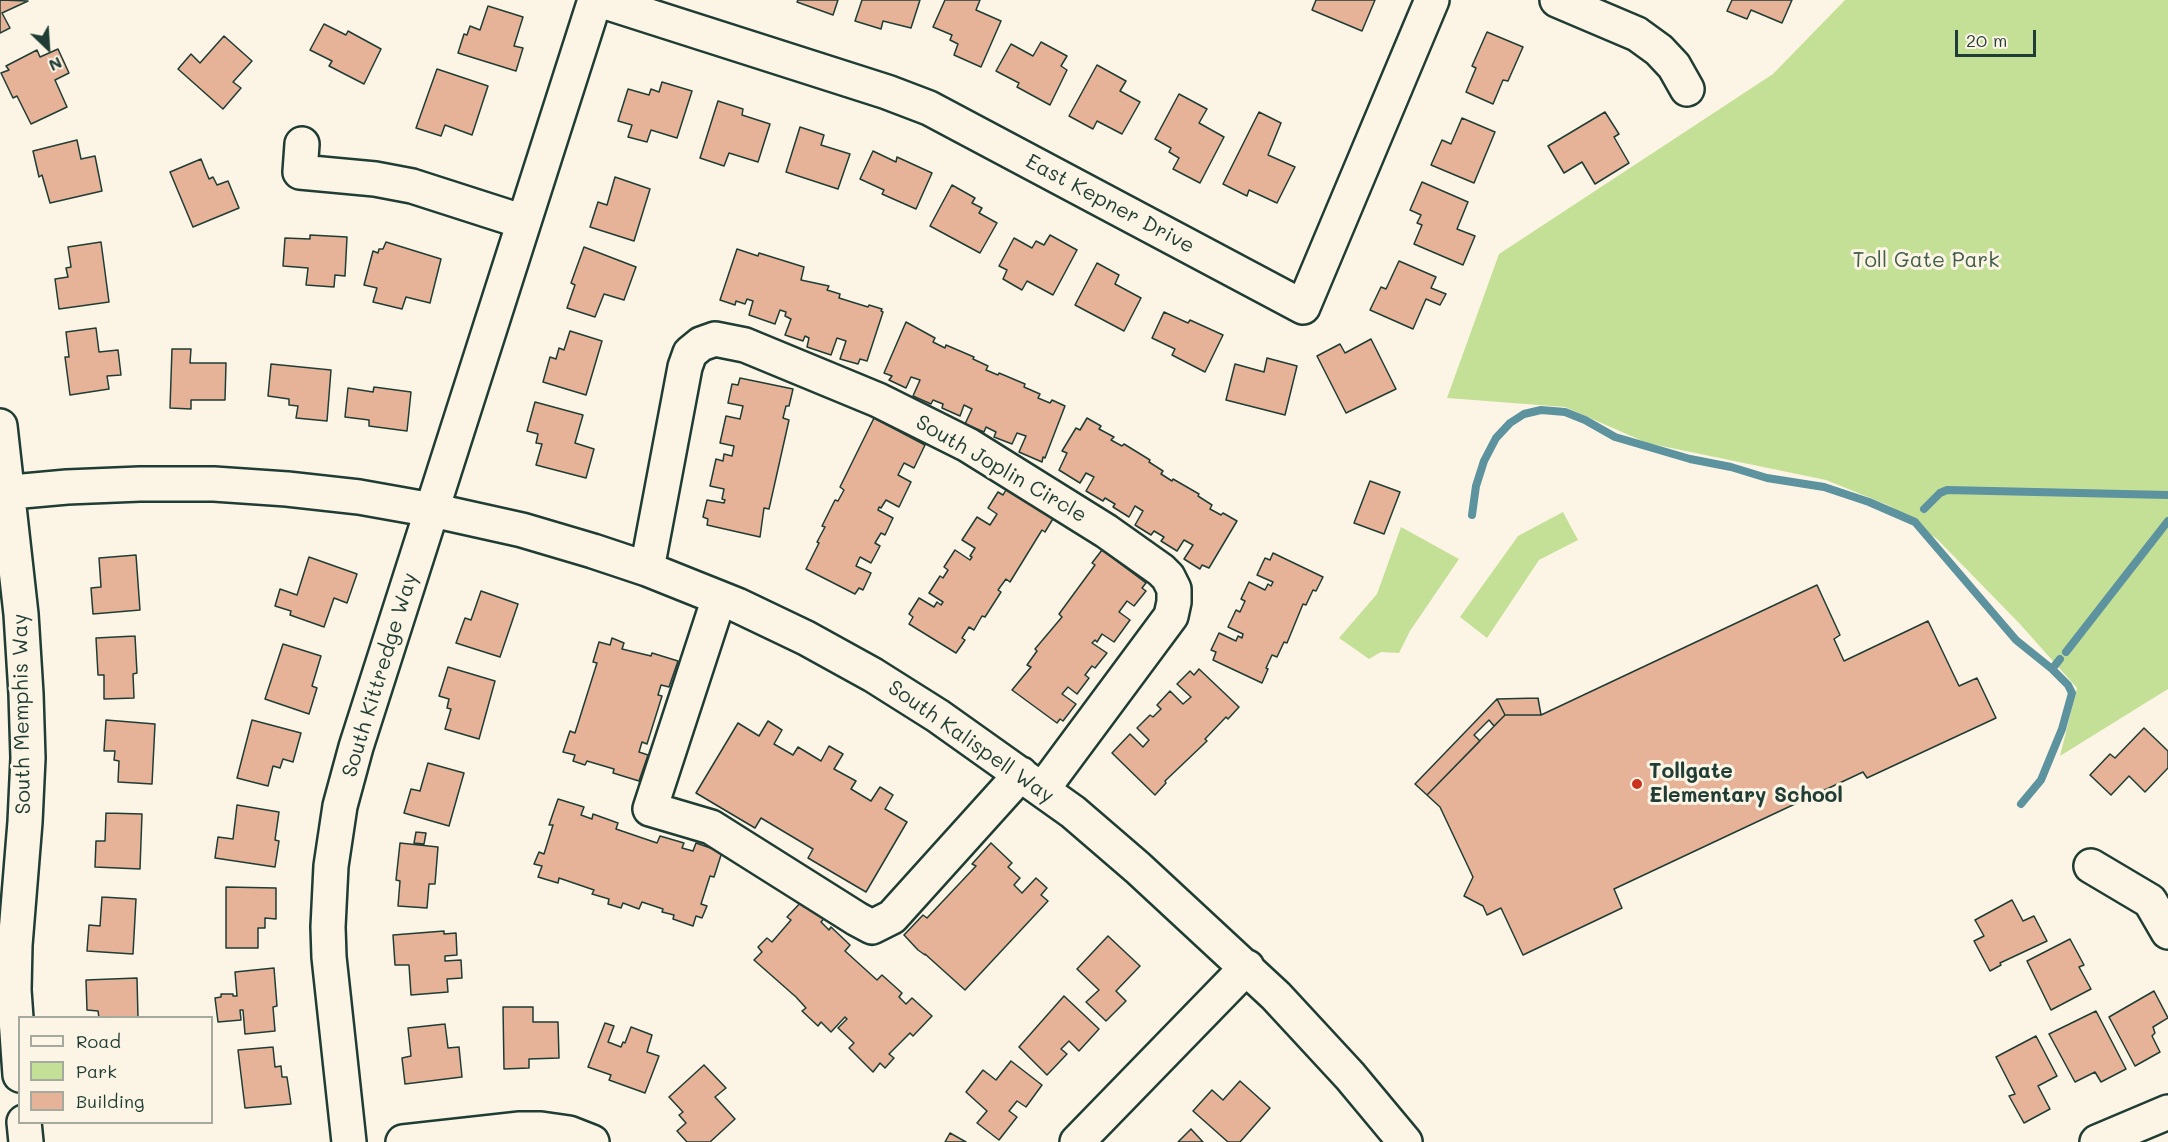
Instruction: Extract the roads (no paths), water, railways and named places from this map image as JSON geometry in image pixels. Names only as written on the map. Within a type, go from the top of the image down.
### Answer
[{"type":"street","name":"East Kepner Drive","points":[[597,0],[887,92],[929,108],[1303,307],[1432,0]]},
{"type":"street","name":"South Kittredge Way","points":[[349,1142],[329,957],[328,927],[331,866],[340,806],[356,747],[597,0]]},
{"type":"street","points":[[1557,0],[1637,34],[1659,50],[1674,66],[1687,89]]},
{"type":"street","points":[[302,144],[300,172],[375,179],[412,186],[524,222]]},
{"type":"street","name":"South Joplin Circle","points":[[646,569],[685,367],[690,354],[701,344],[715,339],[746,345],[878,400],[968,445],[1106,531],[1161,570],[1168,577],[1174,589],[1171,616],[1031,782],[892,917],[872,927],[856,920],[711,827],[650,809],[719,598]]},
{"type":"street","name":"South Memphis Way","points":[[0,426],[4,493],[21,614],[26,694],[25,822],[10,885],[18,1047]]},
{"type":"street","name":"South Kalispell Way","points":[[4,493],[67,487],[214,484],[359,497],[432,510],[532,533],[646,569],[719,598],[806,638],[873,675],[938,716],[1073,812],[1247,967],[1335,1060],[1405,1142]]},
{"type":"street","points":[[2091,866],[2150,901],[2168,932]]},
{"type":"street","points":[[1077,1142],[1247,967]]},
{"type":"street","points":[[2097,1142],[2168,1112]]},
{"type":"street","points":[[24,1124],[26,1142]]},
{"type":"street","points":[[403,1142],[520,1129],[541,1129],[569,1132],[592,1142]]},
{"type":"waterway","points":[[1472,515],[1476,486],[1484,461],[1496,438],[1510,423],[1524,414],[1541,410],[1565,412],[1615,437],[1690,459],[1731,467],[1767,478],[1824,487],[1869,502],[1915,522],[2016,640],[2052,669],[2068,685],[2072,693],[2062,729],[2041,780],[2021,804]]},
{"type":"waterway","points":[[1924,509],[1940,493],[1947,490],[2168,495]]},
{"type":"waterway","points":[[2066,652],[2168,521]]},
{"type":"waterway","points":[[2052,669],[2060,659]]},
{"type":"place","name":"Tollgate Elementary School","points":[[1637,784]]},
{"type":"park label","name":"Toll Gate Park","points":[[1926,261]]}]
